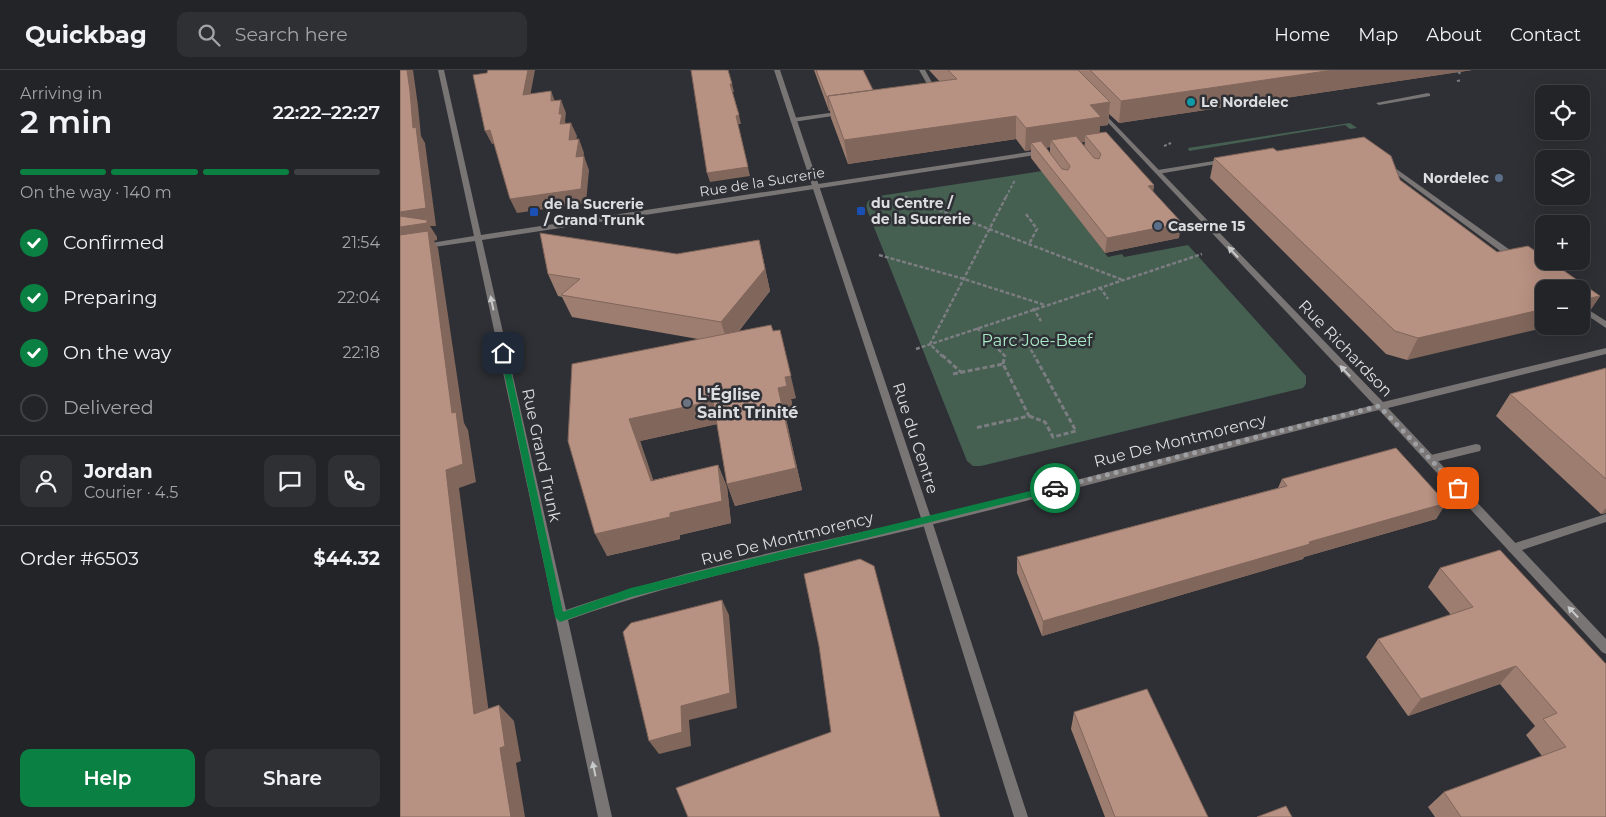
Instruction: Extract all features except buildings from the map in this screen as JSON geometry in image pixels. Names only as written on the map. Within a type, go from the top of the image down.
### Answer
[{"type":"street","name":"Rue Grand Trunk","points":[[444,70],[478,238],[605,817]]},
{"type":"street","name":"Rue du Centre","points":[[777,70],[927,521],[1021,817]]},
{"type":"street","points":[[922,70],[939,100],[930,101]]},
{"type":"street","points":[[1379,103],[1428,95]]},
{"type":"street","name":"Rue Richardson","points":[[1096,106],[1124,140],[1158,172],[1431,459],[1606,648]]},
{"type":"street","points":[[793,120],[854,111]]},
{"type":"street","name":"Rue de la Sucrerie","points":[[400,250],[1052,151]]},
{"type":"street","points":[[1043,152],[1048,160]]},
{"type":"street","points":[[1378,158],[1519,261]]},
{"type":"street","points":[[1158,172],[1232,160]]},
{"type":"street","points":[[1590,313],[1606,325]]},
{"type":"street","name":"Rue De Montmorency","points":[[560,617],[631,592],[927,521],[1379,406],[1606,351]]},
{"type":"street","points":[[1431,459],[1476,448]]},
{"type":"street","points":[[1512,548],[1606,518]]},
{"type":"path","points":[[1456,81],[1462,80]]},
{"type":"path","points":[[1164,147],[1171,143]]},
{"type":"path","points":[[930,344],[1018,175]]},
{"type":"path","points":[[896,194],[1123,280]]},
{"type":"path","points":[[1026,214],[1037,229],[1029,244]]},
{"type":"path","points":[[1058,255],[1061,252]]},
{"type":"path","points":[[916,349],[1070,296],[1202,254]]},
{"type":"path","points":[[879,255],[1004,291],[1045,305]]},
{"type":"path","points":[[1100,287],[1108,299]]},
{"type":"path","points":[[1000,295],[1004,291]]},
{"type":"path","points":[[1066,292],[1070,296]]},
{"type":"path","points":[[1034,308],[1041,321]]},
{"type":"path","points":[[977,328],[1006,356],[1004,364],[1029,416]]},
{"type":"path","points":[[975,428],[1029,416],[1044,422],[1053,437],[1076,431],[1025,339],[996,346]]},
{"type":"path","points":[[930,344],[957,366],[962,373]]},
{"type":"path","points":[[953,374],[1004,364]]},
{"type":"green space","points":[[1350,123],[1357,128],[1350,129],[1345,125],[1189,151],[1188,148]]},
{"type":"green space","name":"Parc Joe-Beef","points":[[1042,171],[1108,257],[1122,254],[1124,257],[1188,245],[1306,376],[1306,384],[1303,388],[981,466],[973,466],[967,461],[866,207],[868,201],[879,196]]},
{"type":"way so far","points":[[1055,488],[1379,406],[1458,488]]},
{"type":"place","name":"Le Nordelec","points":[[1191,102]]},
{"type":"place","name":"Nordelec","points":[[1499,178]]},
{"type":"place","name":"du Centre / de la Sucrerie","points":[[861,211]]},
{"type":"place","name":"de la Sucrerie / Grand Trunk","points":[[534,212]]},
{"type":"place","name":"Caserne 15","points":[[1158,226]]},
{"type":"place","name":"L'Église Saint Trinité","points":[[687,403]]},
{"type":"route","points":[[503,353],[560,617],[631,592],[927,521],[1055,488]]}]
